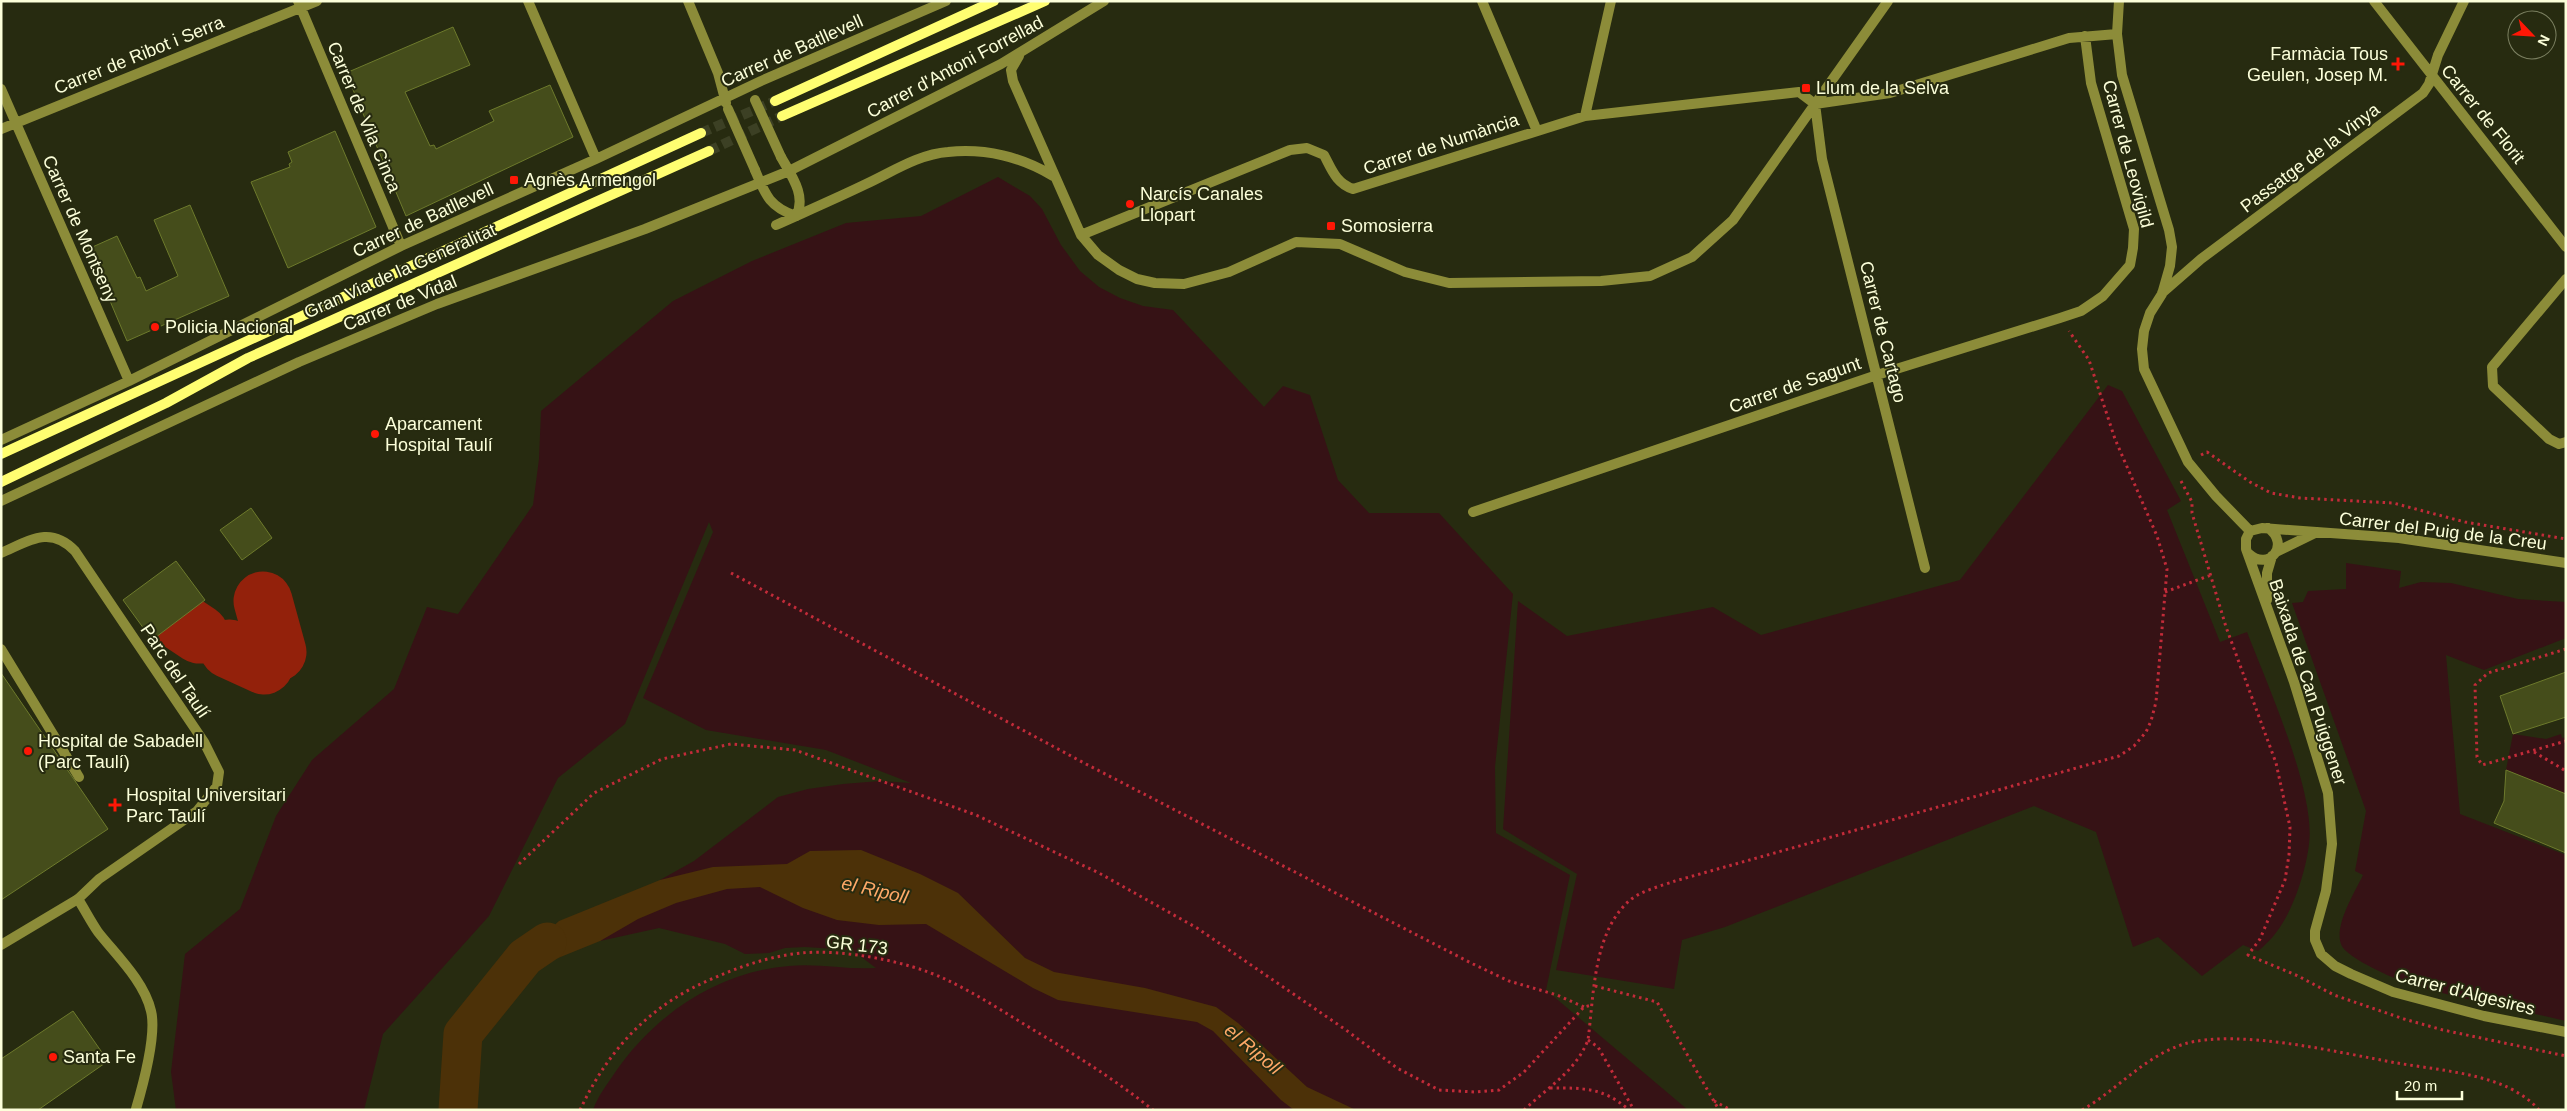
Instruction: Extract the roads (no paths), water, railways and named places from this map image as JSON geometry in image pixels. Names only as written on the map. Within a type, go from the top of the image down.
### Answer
[{"type":"street","name":"Carrer de Ribot i Serra","points":[[1,129],[299,5],[318,1]]},
{"type":"street","points":[[528,1],[596,159]]},
{"type":"street","points":[[688,1],[718,73],[728,109],[766,196],[783,212],[796,216]]},
{"type":"street","name":"Carrer de Batllevell","points":[[1,440],[129,381],[401,246],[596,159],[761,81],[946,1]]},
{"type":"street","points":[[774,101],[994,1]]},
{"type":"street","points":[[782,116],[1045,1]]},
{"type":"street","name":"Carrer d'Antoni Forrellad","points":[[818,156],[1023,52],[1104,1]]},
{"type":"street","points":[[1482,1],[1537,131]]},
{"type":"street","points":[[1585,116],[1610,1]]},
{"type":"street","points":[[1023,52],[1013,65],[1011,75],[1053,176],[1081,235],[1098,255],[1137,278],[1155,283],[1184,284],[1229,272],[1296,242],[1340,244],[1405,272],[1449,283],[1601,281],[1650,276],[1692,257],[1733,220],[1888,1]]},
{"type":"street","points":[[2119,1],[2117,34],[2122,75],[2169,230],[2172,247],[2170,266],[2162,294],[2150,312],[2144,331],[2142,359],[2144,369],[2188,462],[2216,496],[2250,531]]},
{"type":"street","name":"Carrer de Florit","points":[[2374,1],[2566,247]]},
{"type":"street","name":"Passatge de la Vinya","points":[[2162,294],[2201,259],[2423,93],[2429,84],[2430,74],[2464,1]]},
{"type":"street","name":"Carrer de Vila Cinca","points":[[299,5],[401,246]]},
{"type":"street","points":[[1815,104],[1890,94],[2051,42],[2085,36],[2117,34]]},
{"type":"street","name":"Carrer de Leovigild","points":[[2085,36],[2091,83],[2134,228],[2130,265],[2120,278]]},
{"type":"street","points":[[761,81],[755,91],[755,100],[800,196],[801,208],[796,216]]},
{"type":"street","name":"Carrer de Montseny","points":[[1,89],[129,381]]},
{"type":"street","name":"Carrer de Numància","points":[[1081,235],[1290,150],[1307,148],[1324,154],[1336,178],[1343,186],[1353,189],[1585,116],[1799,92],[1815,104]]},
{"type":"street","name":"Carrer de Cartago","points":[[1815,104],[1822,159],[1925,568]]},
{"type":"street","name":"Gran Via de la Generalitat","points":[[1,454],[701,133]]},
{"type":"street","name":"Gran Via de la Generalitat","points":[[1,482],[166,403],[248,358],[709,151]]},
{"type":"street","points":[[776,225],[913,162],[946,152],[977,151],[1006,156],[1032,163],[1053,176]]},
{"type":"street","name":"Carrer de Vidal","points":[[1,501],[299,362],[437,304],[636,232],[760,183],[818,156]]},
{"type":"street","name":"Carrer de Sagunt","points":[[1472,512],[1877,375],[2081,311],[2103,296],[2120,278]]},
{"type":"street","points":[[2566,279],[2492,367],[2493,386],[2549,439],[2559,444],[2566,442]]},
{"type":"street","points":[[2268,613],[2267,573],[2274,554],[2278,541],[2268,528],[2257,528],[2250,531],[2245,544],[2249,554],[2257,560],[2268,559],[2274,554]]},
{"type":"street","name":"Carrer del Puig de la Creu","points":[[2268,528],[2399,538],[2566,563]]},
{"type":"street","name":"Carrer del Puig de la Creu","points":[[2274,554],[2317,532]]},
{"type":"street","name":"Parc del Taulí","points":[[1,553],[39,536],[55,538],[66,542],[80,559],[204,742],[218,772],[217,786],[197,811],[99,879],[78,899],[1,945]]},
{"type":"street","name":"Baixada de Can Puiggener","points":[[2249,554],[2268,613],[2294,682],[2328,794],[2332,844],[2326,890],[2314,932],[2315,940]]},
{"type":"street","points":[[1,649],[79,777]]},
{"type":"street","points":[[78,899],[97,930],[134,978],[152,1012],[145,1078],[136,1109]]},
{"type":"street","name":"Carrer d'Algesires","points":[[2315,940],[2327,960],[2351,974],[2393,992],[2484,1016],[2566,1032]]},
{"type":"water","points":[[861,850],[920,874],[958,893],[1025,958],[1054,972],[1145,988],[1216,1007],[1238,1023],[1307,1087],[1356,1110],[1294,1110],[1281,1100],[1213,1031],[1197,1022],[1058,1000],[1033,988],[926,924],[879,925],[837,920],[803,908],[760,887],[727,889],[676,903],[638,919],[600,941],[526,971],[504,985],[527,950],[559,921],[660,880],[713,867],[787,864],[810,851]]},
{"type":"waterway","name":"el Ripoll","points":[[458,1110],[463,1034],[525,957],[547,942]]},
{"type":"tunnel","points":[[701,133],[775,101]]},
{"type":"tunnel","points":[[709,151],[782,116]]},
{"type":"place","name":"Farmàcia Tous Geulen, Josep M.","points":[[2398,64]]},
{"type":"place","name":"Llum de la Selva","points":[[1806,88]]},
{"type":"place","name":"Agnès Armengol","points":[[514,180]]},
{"type":"place","name":"Narcís Canales Llopart","points":[[1130,204]]},
{"type":"place","name":"Somosierra","points":[[1331,226]]},
{"type":"place","name":"Policia Nacional","points":[[155,327]]},
{"type":"place","name":"Aparcament Hospital Taulí","points":[[375,434]]},
{"type":"place","name":"Hospital de Sabadell (Parc Taulí)","points":[[28,751]]},
{"type":"place","name":"Hospital Universitari Parc Taulí","points":[[115,805]]},
{"type":"place","name":"Santa Fe","points":[[53,1057]]}]
